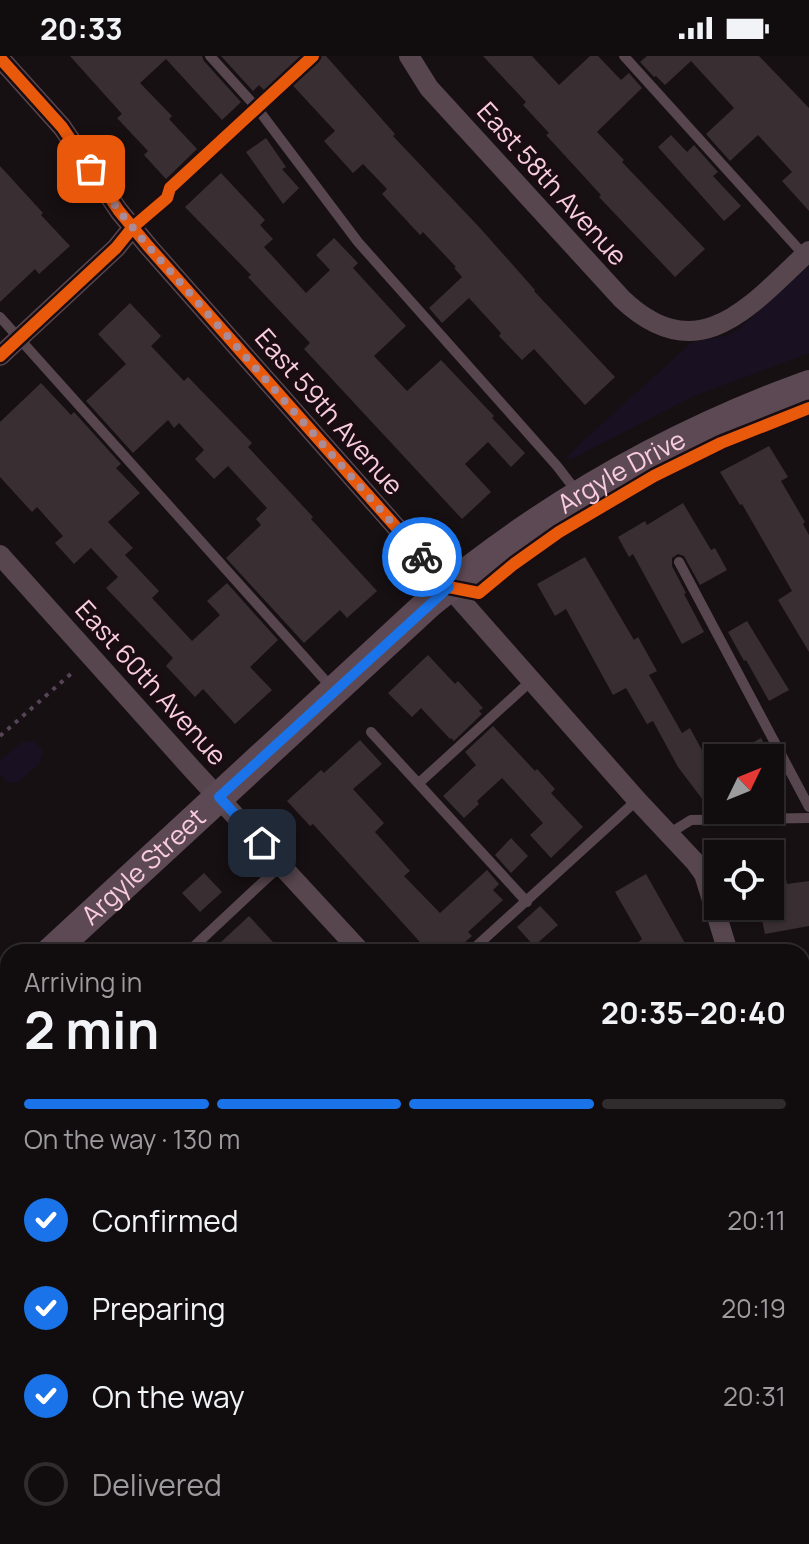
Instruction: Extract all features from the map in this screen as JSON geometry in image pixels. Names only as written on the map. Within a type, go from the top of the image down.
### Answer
[{"type":"street","name":"East 58th Avenue","points":[[409,56],[429,88],[622,299],[655,324],[695,332],[714,327],[744,310],[807,253]]},
{"type":"street","name":"East 59th Avenue","points":[[0,58],[62,127],[119,211],[637,800],[696,863],[704,874],[726,944]]},
{"type":"street","points":[[0,356],[116,248],[133,227]]},
{"type":"street","name":"Argyle Drive","points":[[449,587],[518,534],[578,494],[709,425],[809,385]]},
{"type":"street","name":"East 60th Avenue","points":[[0,555],[354,944]]},
{"type":"street","name":"Argyle Street","points":[[60,944],[449,587]]},
{"type":"lane","points":[[210,56],[257,108],[358,242],[557,466],[578,494]]},
{"type":"lane","points":[[624,56],[807,253]]},
{"type":"lane","points":[[0,317],[335,692]]},
{"type":"lane","points":[[679,562],[809,807]]},
{"type":"lane","points":[[419,783],[532,680]]},
{"type":"lane","points":[[371,732],[527,902]]},
{"type":"lane","points":[[479,944],[637,800]]},
{"type":"lane","points":[[670,833],[691,820],[809,818]]},
{"type":"lane","points":[[197,944],[281,865]]},
{"type":"path","points":[[0,736],[73,672]]},
{"type":"shaded area","points":[[809,266],[809,353],[691,397],[570,460],[567,456],[692,342],[726,336],[739,329]]},
{"type":"shaded area","points":[[34,741],[43,751],[39,764],[18,782],[8,783],[0,774],[0,761],[22,742]]},
{"type":"building","points":[[70,56],[202,56],[241,102],[222,120],[166,59],[140,83],[172,116],[169,119],[197,149],[166,179],[144,155],[148,151],[117,118],[122,114]]},
{"type":"building","points":[[221,56],[326,56],[395,134],[393,136],[615,377],[585,405],[534,349],[522,360],[469,298],[442,323],[429,308],[462,277],[456,267],[423,232],[420,235],[382,194],[387,189],[363,164],[353,173],[324,141],[335,131],[284,76],[266,92],[259,85],[253,91]]},
{"type":"building","points":[[483,56],[532,56],[559,85],[590,56],[598,56],[621,80],[629,73],[642,88],[597,132],[705,249],[675,277],[599,197],[601,195],[546,135],[549,133],[523,105],[526,102]]},
{"type":"building","points":[[647,56],[759,56],[809,108],[809,211],[782,181],[792,172],[758,135],[730,161],[706,134],[734,108],[691,61],[665,85],[640,62]]},
{"type":"building","points":[[671,135],[687,152],[694,145],[718,172],[713,176],[741,206],[724,221],[658,147]]},
{"type":"building","points":[[266,138],[286,167],[282,169],[299,188],[283,204],[246,152]]},
{"type":"building","points":[[0,166],[70,246],[39,274],[35,269],[0,302]]},
{"type":"building","points":[[221,173],[265,220],[260,225],[273,239],[264,247],[306,293],[330,270],[316,255],[334,238],[358,263],[353,268],[406,326],[374,356],[407,391],[441,360],[525,453],[511,467],[488,442],[465,464],[491,492],[462,519],[304,349],[310,343],[248,277],[251,275],[185,207]]},
{"type":"building","points":[[130,303],[161,336],[151,346],[184,381],[188,377],[252,443],[248,447],[377,591],[347,618],[340,610],[304,643],[226,558],[261,525],[256,519],[267,508],[228,466],[214,479],[195,459],[204,450],[179,423],[174,428],[168,420],[133,453],[86,401],[126,364],[98,334]]},
{"type":"building","points":[[41,383],[71,415],[74,412],[121,464],[116,468],[140,493],[108,522],[133,548],[125,555],[159,591],[152,598],[192,641],[220,615],[207,601],[227,583],[278,640],[250,667],[272,690],[235,724],[203,689],[195,697],[166,666],[173,658],[106,588],[118,577],[91,548],[74,564],[55,543],[63,536],[37,507],[32,512],[0,477],[0,422]]},
{"type":"building","points":[[769,446],[788,477],[781,481],[805,522],[803,524],[809,535],[809,652],[778,600],[792,591],[720,472]]},
{"type":"building","points":[[683,503],[727,570],[700,585],[684,556],[678,554],[672,558],[672,566],[684,594],[704,632],[682,644],[633,554],[629,557],[618,537],[645,521],[647,525]]},
{"type":"building","points":[[585,557],[634,640],[638,637],[657,671],[649,675],[682,733],[690,728],[704,754],[704,801],[678,767],[653,721],[647,724],[626,688],[613,695],[566,609],[555,616],[537,584]]},
{"type":"building","points":[[747,621],[789,690],[769,701],[728,632]]},
{"type":"building","points":[[428,655],[483,708],[479,711],[482,714],[454,741],[421,708],[412,717],[388,693]]},
{"type":"building","points":[[493,726],[555,789],[551,793],[583,827],[551,858],[530,835],[543,823],[502,778],[464,818],[443,796],[476,765],[465,752]]},
{"type":"building","points":[[761,738],[764,744],[750,744]]},
{"type":"building","points":[[360,740],[382,764],[353,789],[384,823],[375,832],[410,871],[404,876],[440,913],[487,870],[499,884],[493,890],[503,900],[468,932],[472,936],[463,944],[422,944],[313,824],[310,826],[287,801],[321,770],[324,773]]},
{"type":"building","points":[[511,838],[528,856],[511,873],[495,855]]},
{"type":"building","points":[[784,869],[787,884],[809,881],[809,926],[765,934],[762,920],[784,920]]},
{"type":"building","points":[[204,873],[222,892],[200,912],[182,893]]},
{"type":"building","points":[[646,874],[685,944],[636,944],[642,939],[615,892]]},
{"type":"building","points":[[540,906],[558,925],[536,944],[532,944],[517,927]]},
{"type":"building","points":[[249,916],[273,942],[271,944],[220,943]]},
{"type":"cycle path","points":[[0,356],[167,198],[170,188],[313,56]]},
{"type":"cycle path","points":[[0,58],[62,127],[119,211],[148,246],[449,587],[479,593],[559,532],[654,476],[721,443],[809,408]]},
{"type":"way so far","points":[[91,169],[119,211],[148,246],[422,557]]},
{"type":"route","points":[[262,843],[219,797],[449,587],[422,557]]}]
